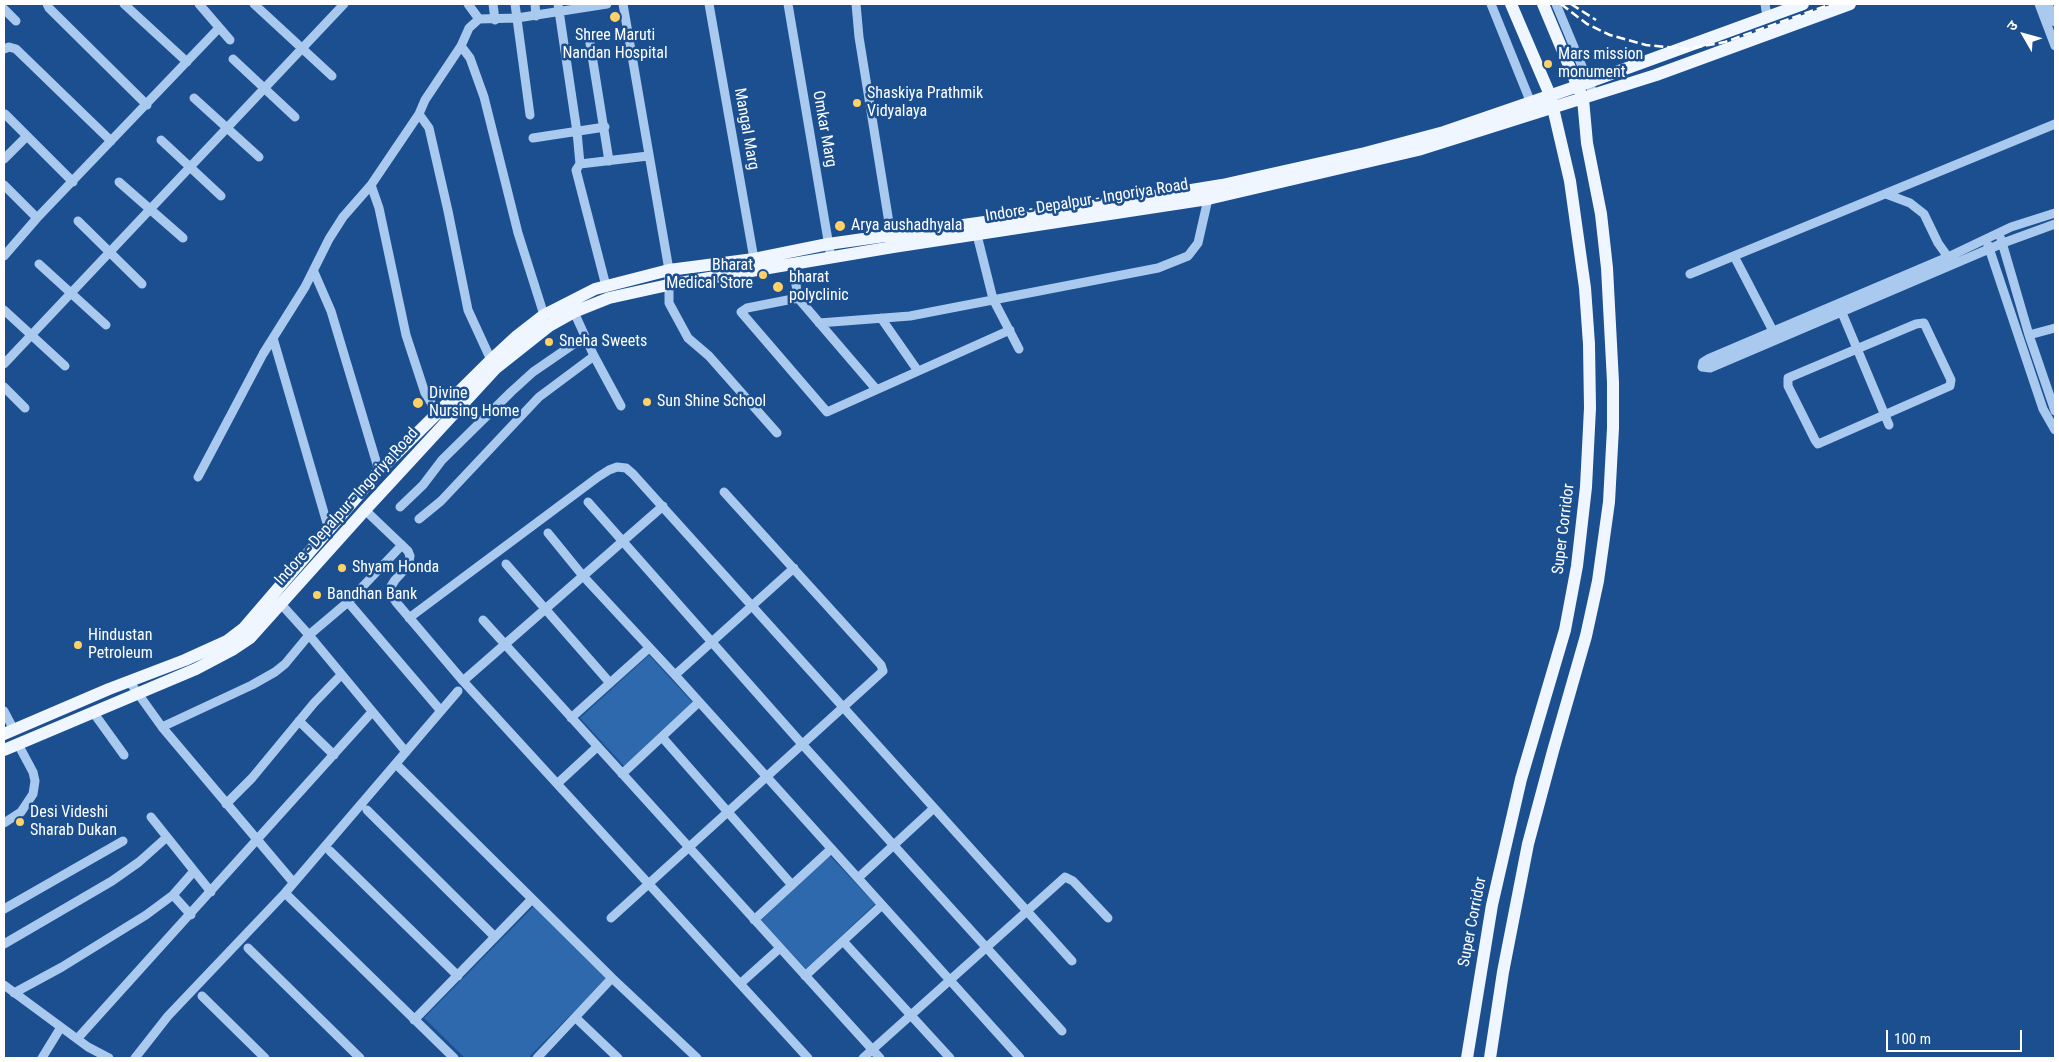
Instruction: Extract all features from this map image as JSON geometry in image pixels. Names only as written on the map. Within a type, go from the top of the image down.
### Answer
[{"type":"main road","name":"Super Corridor","points":[[1467,1058],[1496,887],[1521,779],[1565,630],[1577,566],[1586,487],[1590,408],[1589,344],[1585,288],[1570,181],[1550,95],[1511,4]]},
{"type":"main road","points":[[1490,1058],[1515,904],[1541,794],[1586,636],[1598,581],[1608,502],[1613,428],[1611,318],[1601,214],[1587,143],[1589,97],[1543,4]]},
{"type":"main road","name":"Indore - Depalpur - Ingoriya Road","points":[[9,732],[129,681],[185,660],[226,641],[244,628],[379,471],[517,336],[544,315],[575,298],[606,286],[668,270],[754,259],[828,244],[1072,210],[1222,186],[1365,153],[1426,136],[1584,84],[1803,4]]},
{"type":"main road","name":"Indore - Depalpur - Ingoriya Road","points":[[4,750],[196,669],[250,638],[496,368],[549,326],[574,312],[609,298],[668,285],[1208,199],[1418,150],[1589,97],[1850,4]]},
{"type":"main road","points":[[1675,52],[1691,62]]},
{"type":"street","points":[[47,4],[147,104]]},
{"type":"street","points":[[124,4],[187,62]]},
{"type":"street","points":[[199,4],[230,40]]},
{"type":"street","points":[[254,4],[332,76]]},
{"type":"street","points":[[468,4],[478,19]]},
{"type":"street","points":[[493,4],[495,20]]},
{"type":"street","points":[[515,4],[530,115]]},
{"type":"street","points":[[535,4],[536,16]]},
{"type":"street","points":[[198,477],[263,354],[314,272],[329,239],[343,217],[371,185],[419,114],[425,100],[462,46],[469,28],[478,19],[495,20],[536,16],[558,8],[607,4]]},
{"type":"street","points":[[623,4],[668,270],[669,303],[688,338],[713,360],[778,434]]},
{"type":"street","name":"Mangal Marg","points":[[708,4],[754,259]]},
{"type":"street","name":"Omkar Marg","points":[[788,4],[831,258]]},
{"type":"street","points":[[856,4],[859,37],[891,235]]},
{"type":"street","points":[[1491,4],[1536,114]]},
{"type":"street","points":[[1556,4],[1584,84]]},
{"type":"street","points":[[1765,4],[1766,17]]},
{"type":"street","points":[[2039,4],[2055,46]]},
{"type":"street","points":[[2048,4],[2055,22]]},
{"type":"street","points":[[4,364],[302,48],[338,6]]},
{"type":"street","points":[[4,8],[16,22]]},
{"type":"street","points":[[558,8],[577,132],[580,164],[576,170],[606,286]]},
{"type":"street","points":[[4,256],[37,218],[218,28]]},
{"type":"street","points":[[590,43],[609,161]]},
{"type":"street","points":[[462,46],[470,58],[484,97],[518,234],[544,315]]},
{"type":"street","points":[[4,49],[10,47],[16,49],[111,141]]},
{"type":"street","points":[[232,59],[295,117]]},
{"type":"street","points":[[194,98],[258,157]]},
{"type":"street","points":[[5,114],[73,182]]},
{"type":"street","points":[[419,114],[429,128],[468,310],[491,360]]},
{"type":"street","points":[[1690,274],[2055,124]]},
{"type":"street","points":[[533,138],[605,127]]},
{"type":"street","points":[[4,159],[27,136]]},
{"type":"street","points":[[161,140],[221,196]]},
{"type":"street","points":[[580,164],[648,156]]},
{"type":"street","points":[[120,182],[182,238]]},
{"type":"street","points":[[371,185],[379,208],[406,335],[425,393],[438,414]]},
{"type":"street","points":[[4,186],[37,218]]},
{"type":"street","points":[[1886,194],[1910,203],[1924,214],[1938,243],[1948,257]]},
{"type":"street","points":[[819,323],[881,318],[966,306],[993,299],[1158,268],[1188,256],[1198,243],[1208,199]]},
{"type":"street","points":[[2055,213],[1998,232],[1948,257],[1703,362],[1702,367],[1710,368],[2003,244],[2055,224]]},
{"type":"street","points":[[78,221],[142,284]]},
{"type":"street","points":[[1998,232],[2029,336],[2055,411]]},
{"type":"street","points":[[977,235],[993,299],[1019,349]]},
{"type":"street","points":[[1986,238],[2044,409],[2055,430]]},
{"type":"street","points":[[1734,256],[1773,331]]},
{"type":"street","points":[[39,264],[106,325]]},
{"type":"street","points":[[793,265],[798,298],[876,389]]},
{"type":"street","points":[[314,272],[331,311],[379,471]]},
{"type":"street","points":[[798,298],[747,308],[741,312],[827,412],[1010,330]]},
{"type":"street","points":[[1838,303],[1889,425]]},
{"type":"street","points":[[4,310],[65,366]]},
{"type":"street","points":[[574,312],[584,337],[621,406]]},
{"type":"street","points":[[881,318],[918,371]]},
{"type":"street","points":[[1924,323],[1951,380],[1950,386],[1818,444],[1788,386],[1788,378],[1857,349],[1916,324],[1924,323]]},
{"type":"street","points":[[2029,336],[2055,328]]},
{"type":"street","points":[[400,507],[422,485],[442,460],[533,372],[584,337]]},
{"type":"street","points":[[273,338],[329,530]]},
{"type":"street","points":[[419,519],[441,501],[539,397],[594,356]]},
{"type":"street","points":[[4,387],[25,408]]},
{"type":"street","points":[[409,618],[609,470],[617,467],[626,468],[663,506],[1072,961]]},
{"type":"street","points":[[610,918],[883,671],[881,664],[724,492]]},
{"type":"street","points":[[588,502],[802,744],[1062,1030]]},
{"type":"street","points":[[463,681],[663,506]]},
{"type":"street","points":[[365,510],[408,551],[411,560],[390,588],[391,594],[409,618],[463,681],[808,1058]]},
{"type":"street","points":[[548,533],[583,576],[1020,1058]]},
{"type":"street","points":[[162,728],[275,672],[285,664],[309,635],[348,602],[402,545]]},
{"type":"street","points":[[506,564],[610,683]]},
{"type":"street","points":[[675,676],[794,568]]},
{"type":"street","points":[[348,602],[441,711]]},
{"type":"street","points":[[281,604],[406,752]]},
{"type":"street","points":[[483,620],[880,1058]]},
{"type":"street","points":[[571,718],[649,648]]},
{"type":"street","points":[[226,804],[252,778],[299,721],[341,675]]},
{"type":"street","points":[[129,681],[162,728],[293,882]]},
{"type":"street","points":[[135,1058],[168,1016],[293,882],[458,691]]},
{"type":"street","points":[[622,774],[699,702]]},
{"type":"street","points":[[4,711],[9,732]]},
{"type":"street","points":[[93,712],[124,755]]},
{"type":"street","points":[[77,1039],[212,892],[372,712]]},
{"type":"street","points":[[299,721],[334,755]]},
{"type":"street","points":[[662,737],[792,885]]},
{"type":"street","points":[[4,823],[21,812],[32,794],[35,781],[33,772],[18,744]]},
{"type":"street","points":[[558,783],[597,747]]},
{"type":"street","points":[[396,764],[612,978],[697,1058]]},
{"type":"street","points":[[858,878],[934,808]]},
{"type":"street","points":[[367,810],[495,937]]},
{"type":"street","points":[[151,817],[212,892]]},
{"type":"street","points":[[4,944],[112,881],[139,862],[167,837]]},
{"type":"street","points":[[4,908],[123,842]]},
{"type":"street","points":[[754,920],[831,849]]},
{"type":"street","points":[[330,852],[458,976]]},
{"type":"street","points":[[14,993],[89,951],[173,895],[194,871]]},
{"type":"street","points":[[863,1058],[1065,877],[1072,881],[1108,918]]},
{"type":"street","points":[[284,892],[454,1058]]},
{"type":"street","points":[[173,895],[191,915]]},
{"type":"street","points":[[414,1020],[532,899]]},
{"type":"street","points":[[805,976],[882,905]]},
{"type":"street","points":[[843,941],[950,1058]]},
{"type":"street","points":[[248,948],[354,1056]]},
{"type":"street","points":[[741,983],[780,948]]},
{"type":"street","points":[[540,1057],[612,978]]},
{"type":"street","points":[[4,985],[104,1057]]},
{"type":"street","points":[[202,996],[265,1058]]},
{"type":"street","points":[[576,1018],[618,1058]]},
{"type":"street","points":[[42,1058],[61,1027]]},
{"type":"shaded area","points":[[649,655],[693,703],[624,766],[580,718]]},
{"type":"shaded area","points":[[830,856],[875,904],[806,969],[761,920]]},
{"type":"shaded area","points":[[534,906],[607,978],[528,1058],[465,1058],[424,1018]]},
{"type":"railway","points":[[1561,4],[1587,24],[1610,35],[1646,45],[1688,49],[1725,42],[1831,4]]},
{"type":"railway","points":[[1571,4],[1596,20]]},
{"type":"place","name":"Shree Maruti Nandan Hospital","points":[[615,17]]},
{"type":"place","name":"Mars mission monument","points":[[1548,64]]},
{"type":"place","name":"Shaskiya Prathmik Vidyalaya","points":[[857,103]]},
{"type":"place","name":"Arya aushadhyala","points":[[840,226]]},
{"type":"place","name":"Bharat Medical Store","points":[[763,275]]},
{"type":"place","name":"bharat polyclinic","points":[[778,287]]},
{"type":"place","name":"Sneha Sweets","points":[[549,342]]},
{"type":"place","name":"Sun Shine School","points":[[647,402]]},
{"type":"place","name":"Divine Nursing Home","points":[[418,403]]},
{"type":"place","name":"Shyam Honda","points":[[342,568]]},
{"type":"place","name":"Bandhan Bank","points":[[317,595]]},
{"type":"place","name":"Hindustan Petroleum","points":[[78,645]]},
{"type":"place","name":"Desi Videshi Sharab Dukan","points":[[20,822]]}]
